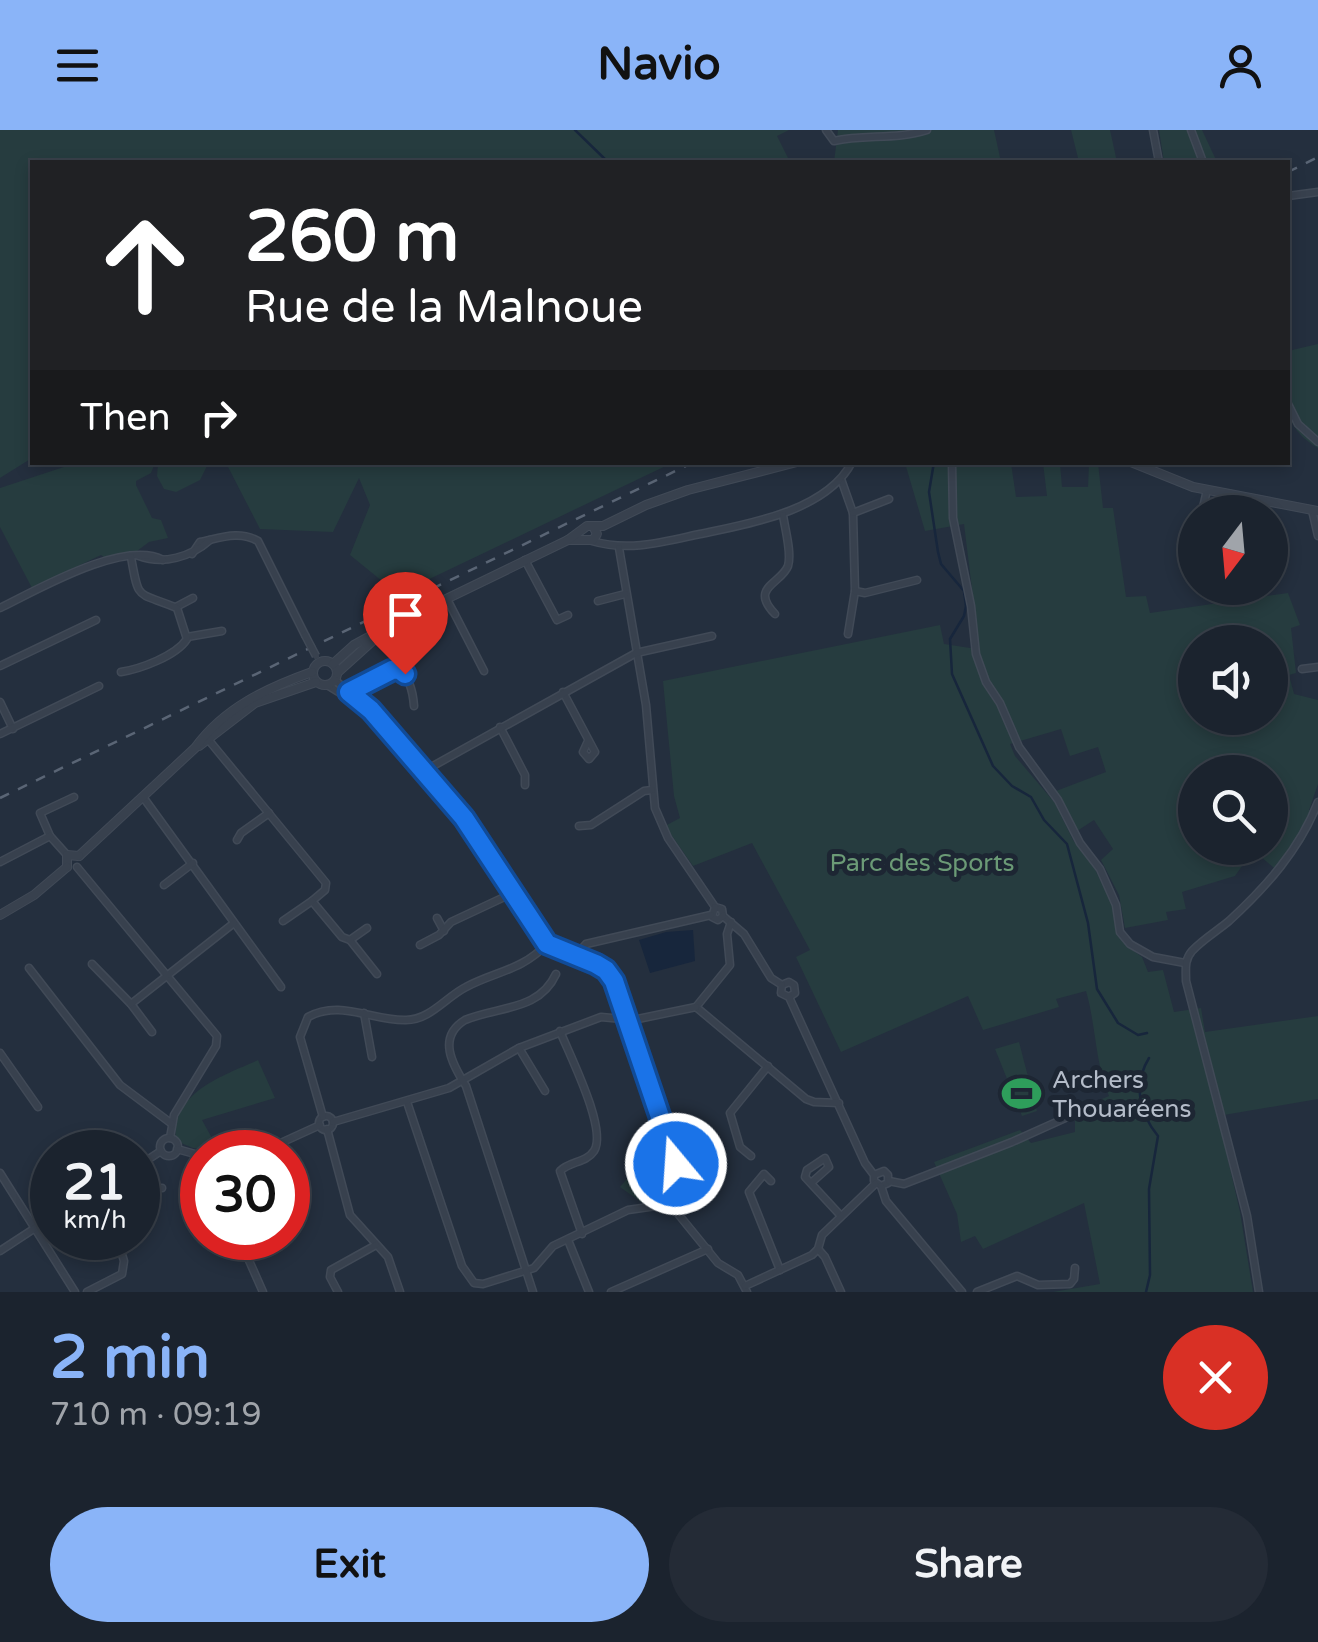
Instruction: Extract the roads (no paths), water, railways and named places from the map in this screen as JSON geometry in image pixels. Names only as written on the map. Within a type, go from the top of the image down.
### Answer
[{"type":"street","points":[[826,130],[834,141],[897,138],[927,130]]},
{"type":"street","points":[[1153,130],[1159,160]]},
{"type":"street","points":[[1192,130],[1202,160]]},
{"type":"street","points":[[1290,196],[1318,192]]},
{"type":"street","points":[[1290,408],[1298,424],[1318,442]]},
{"type":"street","points":[[207,738],[256,702],[333,676],[396,624],[525,560],[568,540],[593,535],[646,505],[785,465]]},
{"type":"street","points":[[593,535],[618,548],[764,522],[783,515],[841,479],[850,465]]},
{"type":"street","points":[[952,465],[954,518],[972,606],[976,654],[986,682],[1019,747],[1058,800],[1080,843],[1100,869],[1116,905],[1120,932],[1130,944],[1153,958],[1186,963]]},
{"type":"street","points":[[1136,465],[1158,476],[1233,495]]},
{"type":"street","points":[[841,479],[853,513],[855,591],[848,634]]},
{"type":"street","points":[[1206,495],[1207,490]]},
{"type":"street","points":[[853,513],[889,500]]},
{"type":"street","points":[[1288,506],[1315,511],[1318,536]]},
{"type":"street","points":[[775,614],[768,606],[766,594],[768,586],[786,571],[789,562],[783,515]]},
{"type":"street","points":[[0,608],[89,565],[148,553],[163,560],[192,554],[200,542],[245,535],[258,541],[318,659],[345,694],[375,715],[464,818],[547,944],[606,970],[629,1019],[676,1161],[666,1186],[670,1204],[722,1266],[738,1275],[746,1289],[818,1249]]},
{"type":"street","points":[[618,548],[660,824],[713,911]]},
{"type":"street","points":[[134,556],[140,595],[176,607],[193,598]]},
{"type":"street","points":[[525,560],[558,620],[568,615]]},
{"type":"street","points":[[855,591],[917,580]]},
{"type":"street","points":[[598,601],[624,594]]},
{"type":"street","points":[[446,599],[484,671]]},
{"type":"street","points":[[120,672],[181,648],[187,636],[176,607]]},
{"type":"street","points":[[0,666],[96,620]]},
{"type":"street","points":[[187,636],[222,631]]},
{"type":"street","points":[[424,771],[636,653],[712,636]]},
{"type":"street","points":[[0,915],[72,867],[143,796],[260,692],[312,672],[318,659]]},
{"type":"street","points":[[1302,669],[1318,667]]},
{"type":"street","points":[[345,694],[399,669],[413,692],[414,706]]},
{"type":"street","points":[[312,672],[316,682]]},
{"type":"street","points":[[0,734],[99,686]]},
{"type":"street","points":[[563,692],[588,741]]},
{"type":"street","points":[[0,702],[12,729]]},
{"type":"street","points":[[500,727],[525,775],[525,785]]},
{"type":"street","points":[[207,738],[326,883],[325,890],[284,921]]},
{"type":"street","points":[[579,826],[591,825],[644,791],[652,790]]},
{"type":"street","points":[[143,796],[280,987]]},
{"type":"street","points":[[74,798],[40,813],[50,836],[217,1036],[216,1046],[172,1124],[170,1138]]},
{"type":"street","points":[[1259,1292],[1247,1216],[1186,981],[1186,963],[1192,951],[1241,910],[1286,861],[1308,828],[1318,802]]},
{"type":"street","points":[[237,840],[269,813]]},
{"type":"street","points":[[0,862],[50,836]]},
{"type":"street","points":[[67,855],[82,854]]},
{"type":"street","points":[[164,885],[192,863]]},
{"type":"street","points":[[420,945],[444,932],[452,922],[513,893]]},
{"type":"street","points":[[312,901],[376,974]]},
{"type":"street","points":[[577,954],[586,944],[722,909],[750,942],[771,978],[782,984],[782,994],[789,997],[886,1200],[962,1292]]},
{"type":"street","points":[[436,918],[444,932]]},
{"type":"street","points":[[310,1130],[329,1117],[333,1122],[464,1082],[519,1048],[601,1017],[629,1019],[696,1006],[730,965],[727,919]]},
{"type":"street","points":[[131,1004],[234,923]]},
{"type":"street","points":[[350,940],[367,928]]},
{"type":"street","points":[[400,1292],[388,1258],[350,1215],[300,1037],[302,1026],[318,1011],[333,1008],[392,1019],[416,1019],[467,986],[505,974],[547,944]]},
{"type":"street","points":[[92,964],[152,1032]]},
{"type":"street","points":[[29,968],[66,1020],[92,1040],[120,1086],[172,1124]]},
{"type":"street","points":[[533,1292],[464,1082],[450,1059],[448,1041],[457,1025],[476,1015],[532,1002],[544,994],[556,974]]},
{"type":"street","points":[[696,1006],[806,1099],[839,1103]]},
{"type":"street","points":[[364,1013],[372,1057]]},
{"type":"street","points":[[560,1031],[598,1140],[596,1150],[588,1157],[567,1164],[560,1171],[582,1234]]},
{"type":"street","points":[[519,1048],[545,1091]]},
{"type":"street","points":[[0,1053],[4,1067],[38,1106]]},
{"type":"street","points":[[750,1156],[740,1147],[730,1113],[768,1066]]},
{"type":"street","points":[[407,1102],[440,1208],[467,1277],[483,1284],[525,1271],[539,1263],[548,1250],[628,1210],[670,1204]]},
{"type":"street","points":[[877,1182],[904,1184],[1072,1115]]},
{"type":"street","points":[[170,1138],[176,1142],[177,1150]]},
{"type":"street","points":[[170,1138],[162,1141],[161,1151],[168,1156],[180,1151]]},
{"type":"street","points":[[841,1292],[818,1249],[822,1235],[884,1171],[889,1181]]},
{"type":"street","points":[[0,1173],[30,1217]]},
{"type":"street","points":[[771,1181],[764,1174],[749,1192],[780,1270]]},
{"type":"street","points":[[811,1183],[841,1216]]},
{"type":"street","points":[[0,1251],[30,1232]]},
{"type":"street","points":[[568,1240],[589,1292]]},
{"type":"street","points":[[338,1292],[330,1277],[331,1270],[376,1245]]},
{"type":"street","points":[[610,1292],[708,1249]]},
{"type":"street","points":[[56,1260],[75,1292]]},
{"type":"street","points":[[87,1292],[122,1274],[124,1260]]},
{"type":"street","points":[[249,1260],[263,1292]]},
{"type":"street","points":[[978,1292],[1017,1276],[1038,1284],[1070,1284],[1075,1268]]},
{"type":"water","points":[[693,930],[695,961],[650,973],[639,940]]},
{"type":"waterway","points":[[575,130],[606,160]]},
{"type":"waterway","points":[[934,465],[929,492],[938,552],[941,564],[964,591],[966,606],[950,639],[952,674],[993,766],[1012,786],[1031,797],[1044,820],[1067,844],[1088,923],[1097,989],[1118,1023],[1138,1035],[1147,1033]]},
{"type":"waterway","points":[[1146,1292],[1150,1275],[1149,1189],[1158,1136],[1146,1118],[1140,1098],[1141,1078],[1149,1058]]},
{"type":"railway","points":[[1290,171],[1318,157]]},
{"type":"railway","points":[[0,798],[688,465]]},
{"type":"place","name":"Archers Thouaréens","points":[[1022,1093]]},
{"type":"park label","name":"Parc des Sports","points":[[922,862]]}]
